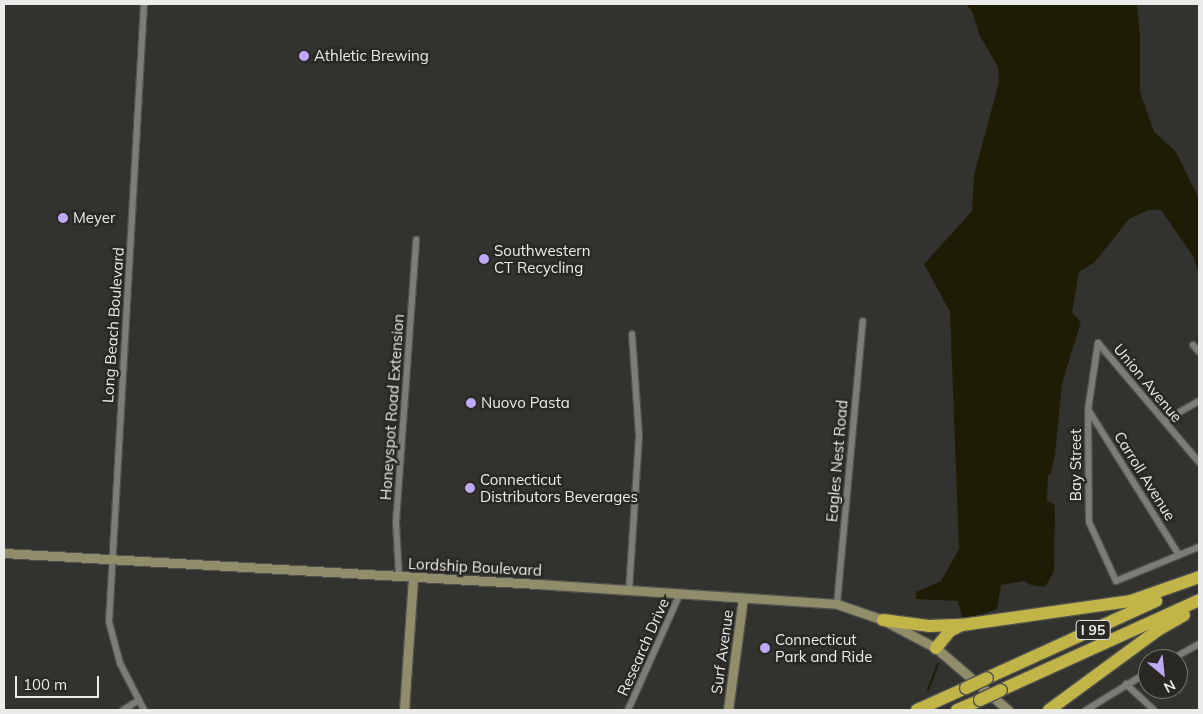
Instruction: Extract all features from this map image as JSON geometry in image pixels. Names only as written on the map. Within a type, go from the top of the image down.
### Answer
[{"type":"highway","points":[[883,620],[929,626],[962,625],[1131,601],[1199,577]]},
{"type":"highway","name":"I 95","points":[[917,710],[1199,582]]},
{"type":"highway","name":"I 95","points":[[957,710],[1199,600]]},
{"type":"highway","points":[[1049,710],[1158,630],[1199,608]]},
{"type":"highway","points":[[936,648],[950,631],[962,625]]},
{"type":"main road","name":"Lordship Boulevard","points":[[4,553],[113,558],[837,604],[883,620],[936,648],[1008,710]]},
{"type":"main road","points":[[404,710],[413,577]]},
{"type":"main road","name":"Surf Avenue","points":[[728,710],[743,598]]},
{"type":"street","name":"Long Beach Boulevard","points":[[144,4],[113,558],[109,599],[110,631],[120,663],[144,710]]},
{"type":"street","name":"Honeyspot Road Extension","points":[[399,576],[396,522],[416,240]]},
{"type":"street","name":"Eagles Nest Road","points":[[837,604],[863,321]]},
{"type":"street","points":[[629,591],[638,435],[632,334]]},
{"type":"street","name":"Bay Street","points":[[1098,343],[1088,410],[1090,522],[1116,581],[1179,555]]},
{"type":"street","name":"Union Avenue","points":[[1098,343],[1199,462]]},
{"type":"street","points":[[1193,345],[1199,352]]},
{"type":"street","points":[[1164,421],[1199,401]]},
{"type":"street","name":"Carroll Avenue","points":[[1088,410],[1179,555]]},
{"type":"street","points":[[1179,555],[1199,547]]},
{"type":"street","name":"Research Drive","points":[[628,710],[680,594]]},
{"type":"street","points":[[1188,650],[1199,644]]},
{"type":"street","points":[[1086,710],[1138,677]]},
{"type":"street","points":[[1126,684],[1154,710]]},
{"type":"street","points":[[124,710],[138,700]]},
{"type":"shaded area","points":[[966,4],[1137,4],[1140,36],[1140,92],[1154,132],[1176,152],[1199,199],[1199,273],[1193,256],[1161,210],[1148,210],[1129,219],[1095,262],[1079,272],[1072,313],[1081,322],[1062,383],[1055,456],[1050,475],[1048,474],[1047,501],[1055,505],[1054,571],[1045,587],[1031,585],[1024,581],[1001,585],[997,609],[966,620],[962,617],[958,601],[916,599],[916,592],[941,581],[959,549],[950,312],[924,264],[972,211],[974,175],[999,82],[998,67],[980,36],[972,11]]},
{"type":"waterway","points":[[928,690],[938,664]]},
{"type":"place","name":"Athletic Brewing","points":[[304,56]]},
{"type":"place","name":"Meyer","points":[[63,218]]},
{"type":"place","name":"Southwestern CT Recycling","points":[[484,259]]},
{"type":"place","name":"Nuovo Pasta","points":[[471,403]]},
{"type":"place","name":"Connecticut Distributors Beverages","points":[[470,488]]},
{"type":"place","name":"Connecticut Park and Ride","points":[[765,648]]}]
